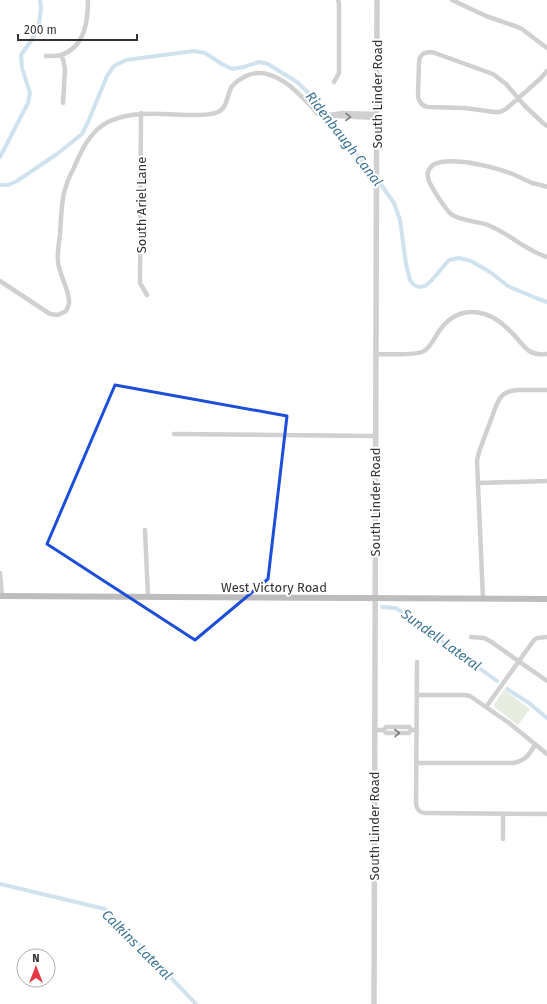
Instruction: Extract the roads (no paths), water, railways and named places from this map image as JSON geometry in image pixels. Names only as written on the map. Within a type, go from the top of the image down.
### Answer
[{"type":"main road","name":"West Victory Road","points":[[1,596],[547,599]]},
{"type":"street","points":[[46,56],[62,55],[76,46],[84,32],[88,17],[88,0]]},
{"type":"street","points":[[334,82],[339,73],[340,4],[338,0]]},
{"type":"street","name":"South Linder Road","points":[[374,1004],[377,0]]},
{"type":"street","points":[[452,0],[486,16],[522,29],[547,48]]},
{"type":"street","points":[[547,71],[540,78],[518,97],[506,108],[500,112],[465,108],[428,108],[419,101],[418,97],[418,62],[419,57],[423,53],[432,52],[493,74],[506,84],[518,97],[534,116],[547,126]]},
{"type":"street","points":[[62,55],[65,69],[63,103]]},
{"type":"street","points":[[0,281],[50,314],[58,315],[66,311],[69,303],[58,261],[64,192],[83,146],[101,126],[110,121],[141,113],[198,115],[218,112],[223,109],[226,104],[233,86],[240,79],[254,72],[261,72],[277,78],[290,86],[318,114],[335,116],[377,116]]},
{"type":"street","name":"South Ariel Lane","points":[[141,113],[140,283],[147,295]]},
{"type":"street","points":[[547,186],[532,183],[492,167],[472,163],[436,163],[431,167],[427,175],[429,183],[451,214],[461,219],[470,220],[500,230],[530,250],[547,257]]},
{"type":"street","points":[[376,354],[413,353],[424,351],[448,320],[464,313],[474,312],[492,316],[503,324],[529,350],[537,354],[547,354]]},
{"type":"street","points":[[483,599],[477,461],[479,452],[496,406],[504,394],[510,391],[518,390],[547,390]]},
{"type":"street","points":[[174,434],[375,436]]},
{"type":"street","points":[[478,483],[547,481]]},
{"type":"street","points":[[145,530],[148,597]]},
{"type":"street","points":[[0,573],[1,596]]},
{"type":"street","points":[[471,637],[484,638],[490,641],[547,681]]},
{"type":"street","points":[[486,707],[534,640],[537,638],[547,637]]},
{"type":"street","points":[[417,662],[416,804],[419,811],[425,814],[547,814]]},
{"type":"street","points":[[417,695],[470,696],[509,723],[547,754]]},
{"type":"street","points":[[375,730],[384,730],[386,727],[409,727],[411,730],[417,730]]},
{"type":"street","points":[[417,763],[521,762],[536,745]]},
{"type":"street","points":[[503,814],[503,839]]},
{"type":"waterway","name":"Ridenbaugh Canal","points":[[0,157],[28,103],[30,93],[22,68],[21,55],[33,38],[39,24],[41,8],[40,0]]},
{"type":"waterway","name":"Ridenbaugh Canal","points":[[0,185],[8,185],[17,181],[57,154],[82,134],[107,76],[114,66],[126,60],[194,51],[205,53],[232,69],[259,62],[268,64],[297,82],[318,102],[345,141],[370,169],[394,203],[400,220],[406,264],[410,280],[414,285],[419,287],[425,286],[449,260],[459,258],[471,261],[490,272],[508,286],[547,302]]},
{"type":"waterway","name":"Sundell Lateral","points":[[382,607],[396,608],[497,681]]},
{"type":"waterway","name":"Sundell Lateral","points":[[507,689],[529,703],[547,718]]},
{"type":"waterway","name":"Calkins Lateral","points":[[0,884],[105,909],[196,1004]]}]
